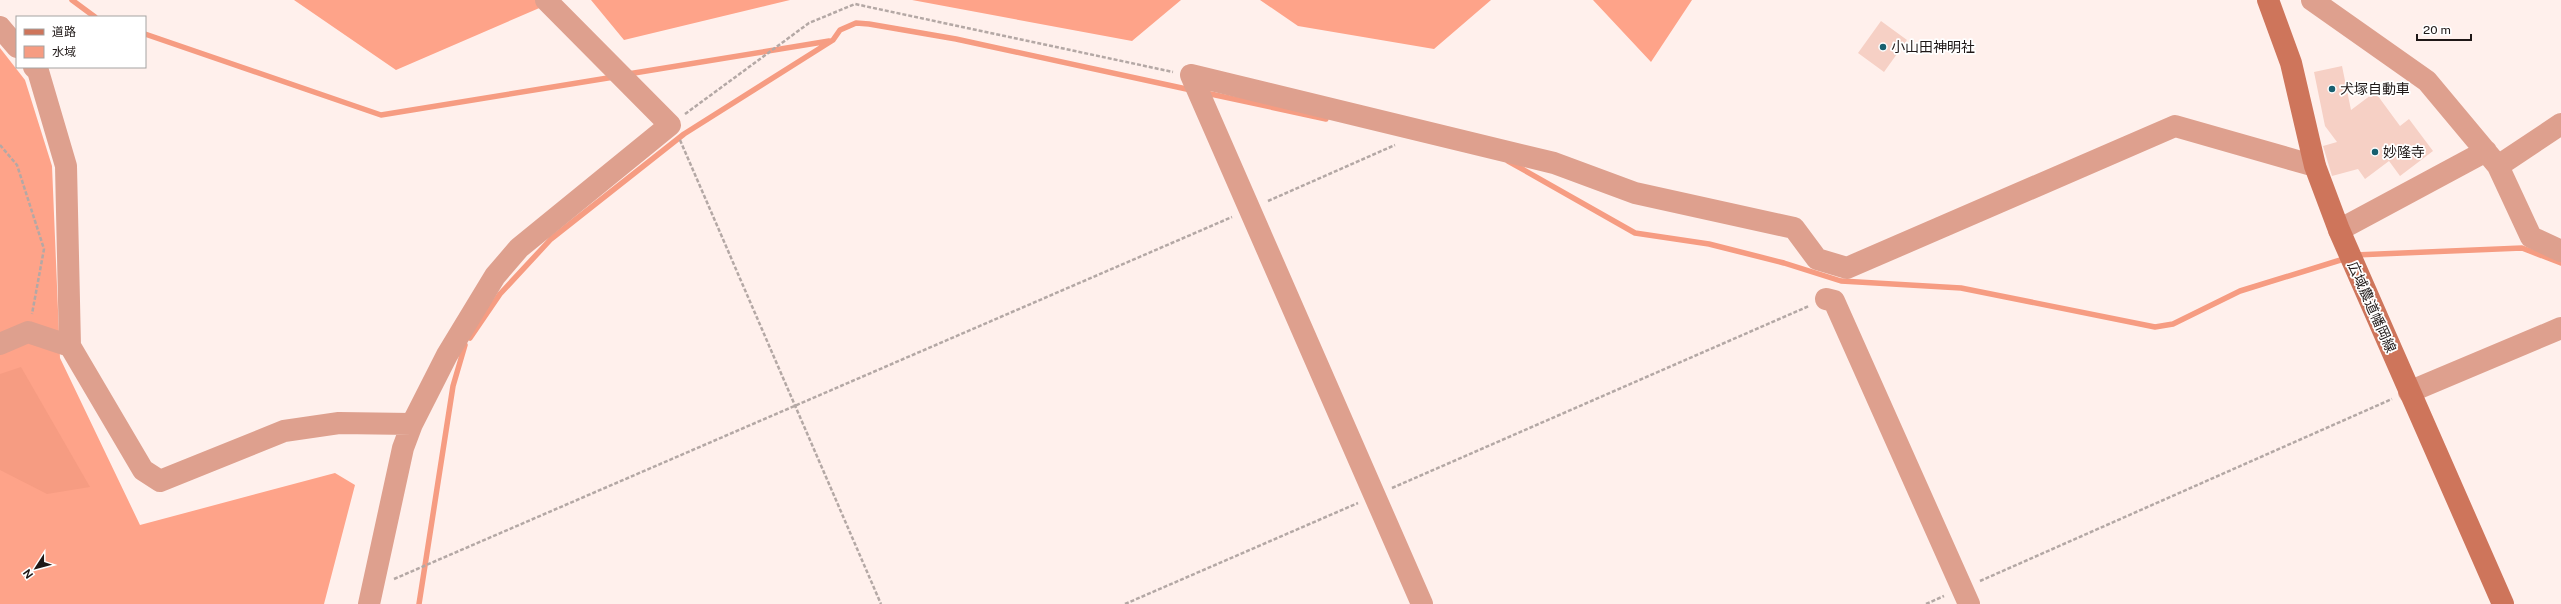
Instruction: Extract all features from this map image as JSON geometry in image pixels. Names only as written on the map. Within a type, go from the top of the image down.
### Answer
[{"type":"street","points":[[371,596],[403,448],[412,424],[447,356],[500,271],[519,248],[670,125],[546,0]]},
{"type":"street","name":"広域農道幡岡線","points":[[2268,0],[2291,63],[2315,166],[2342,238],[2502,604]]},
{"type":"street","points":[[2312,0],[2427,81],[2492,158],[2531,237],[2561,251]]},
{"type":"street","points":[[0,26],[16,46]]},
{"type":"street","points":[[35,68],[38,71],[66,166],[70,346],[143,470],[160,481],[284,431],[339,423],[412,424]]},
{"type":"street","points":[[1192,75],[1554,163],[1635,193],[1794,228],[1817,259],[1848,268],[2175,126],[2315,166]]},
{"type":"street","points":[[1192,75],[1376,495],[1422,604]]},
{"type":"street","points":[[2342,238],[2492,158],[2561,124]]},
{"type":"street","points":[[1826,299],[1834,301],[1966,596]]},
{"type":"street","points":[[2409,392],[2561,328]]},
{"type":"street","points":[[0,344],[28,332],[70,346]]},
{"type":"path","points":[[881,604],[683,144],[670,125],[809,23],[855,4],[1192,75]]},
{"type":"path","points":[[371,596],[796,405],[1398,144]]},
{"type":"path","points":[[0,145],[17,165],[44,249],[28,332]]},
{"type":"path","points":[[1125,604],[1826,299]]},
{"type":"path","points":[[1926,604],[1966,596],[2409,392]]},
{"type":"shaded area","points":[[294,0],[558,0],[396,70]]},
{"type":"shaded area","points":[[591,0],[790,0],[624,40]]},
{"type":"shaded area","points":[[912,0],[1181,0],[1132,41]]},
{"type":"shaded area","points":[[1260,0],[1491,0],[1434,49],[1298,26]]},
{"type":"shaded area","points":[[1593,0],[1692,0],[1651,62]]},
{"type":"shaded area","points":[[0,48],[25,80],[52,166],[60,358],[140,525],[335,473],[355,485],[324,604],[0,604]]},
{"type":"water","points":[[21,367],[90,487],[47,494],[0,470],[0,374]]},
{"type":"building","name":"小山田神明社","points":[[1881,21],[1907,40],[1884,72],[1858,53]]},
{"type":"building","name":"妙隆寺","points":[[2342,66],[2351,110],[2375,92],[2400,126],[2409,119],[2433,151],[2400,176],[2389,161],[2365,179],[2358,169],[2332,176],[2323,146],[2337,142],[2325,126],[2314,72]]},
{"type":"waterway","points":[[72,0],[94,16]]},
{"type":"waterway","points":[[470,338],[500,294],[551,239],[684,134],[833,40],[840,30],[856,23],[956,39],[1191,90]]},
{"type":"waterway","points":[[146,34],[381,115],[614,77]]},
{"type":"waterway","points":[[628,74],[829,41]]},
{"type":"waterway","points":[[1206,93],[1326,119]]},
{"type":"waterway","points":[[1508,161],[1635,233],[1709,244],[1784,263],[1841,281],[1961,288],[2155,327],[2173,324],[2240,291],[2347,258]]},
{"type":"waterway","points":[[2355,255],[2522,248],[2561,263]]},
{"type":"waterway","points":[[419,604],[453,386],[465,345]]},
{"type":"place","name":"小山田神明社","points":[[1883,47]]},
{"type":"place","name":"犬塚自動車","points":[[2332,89]]},
{"type":"place","name":"妙隆寺","points":[[2375,152]]}]
